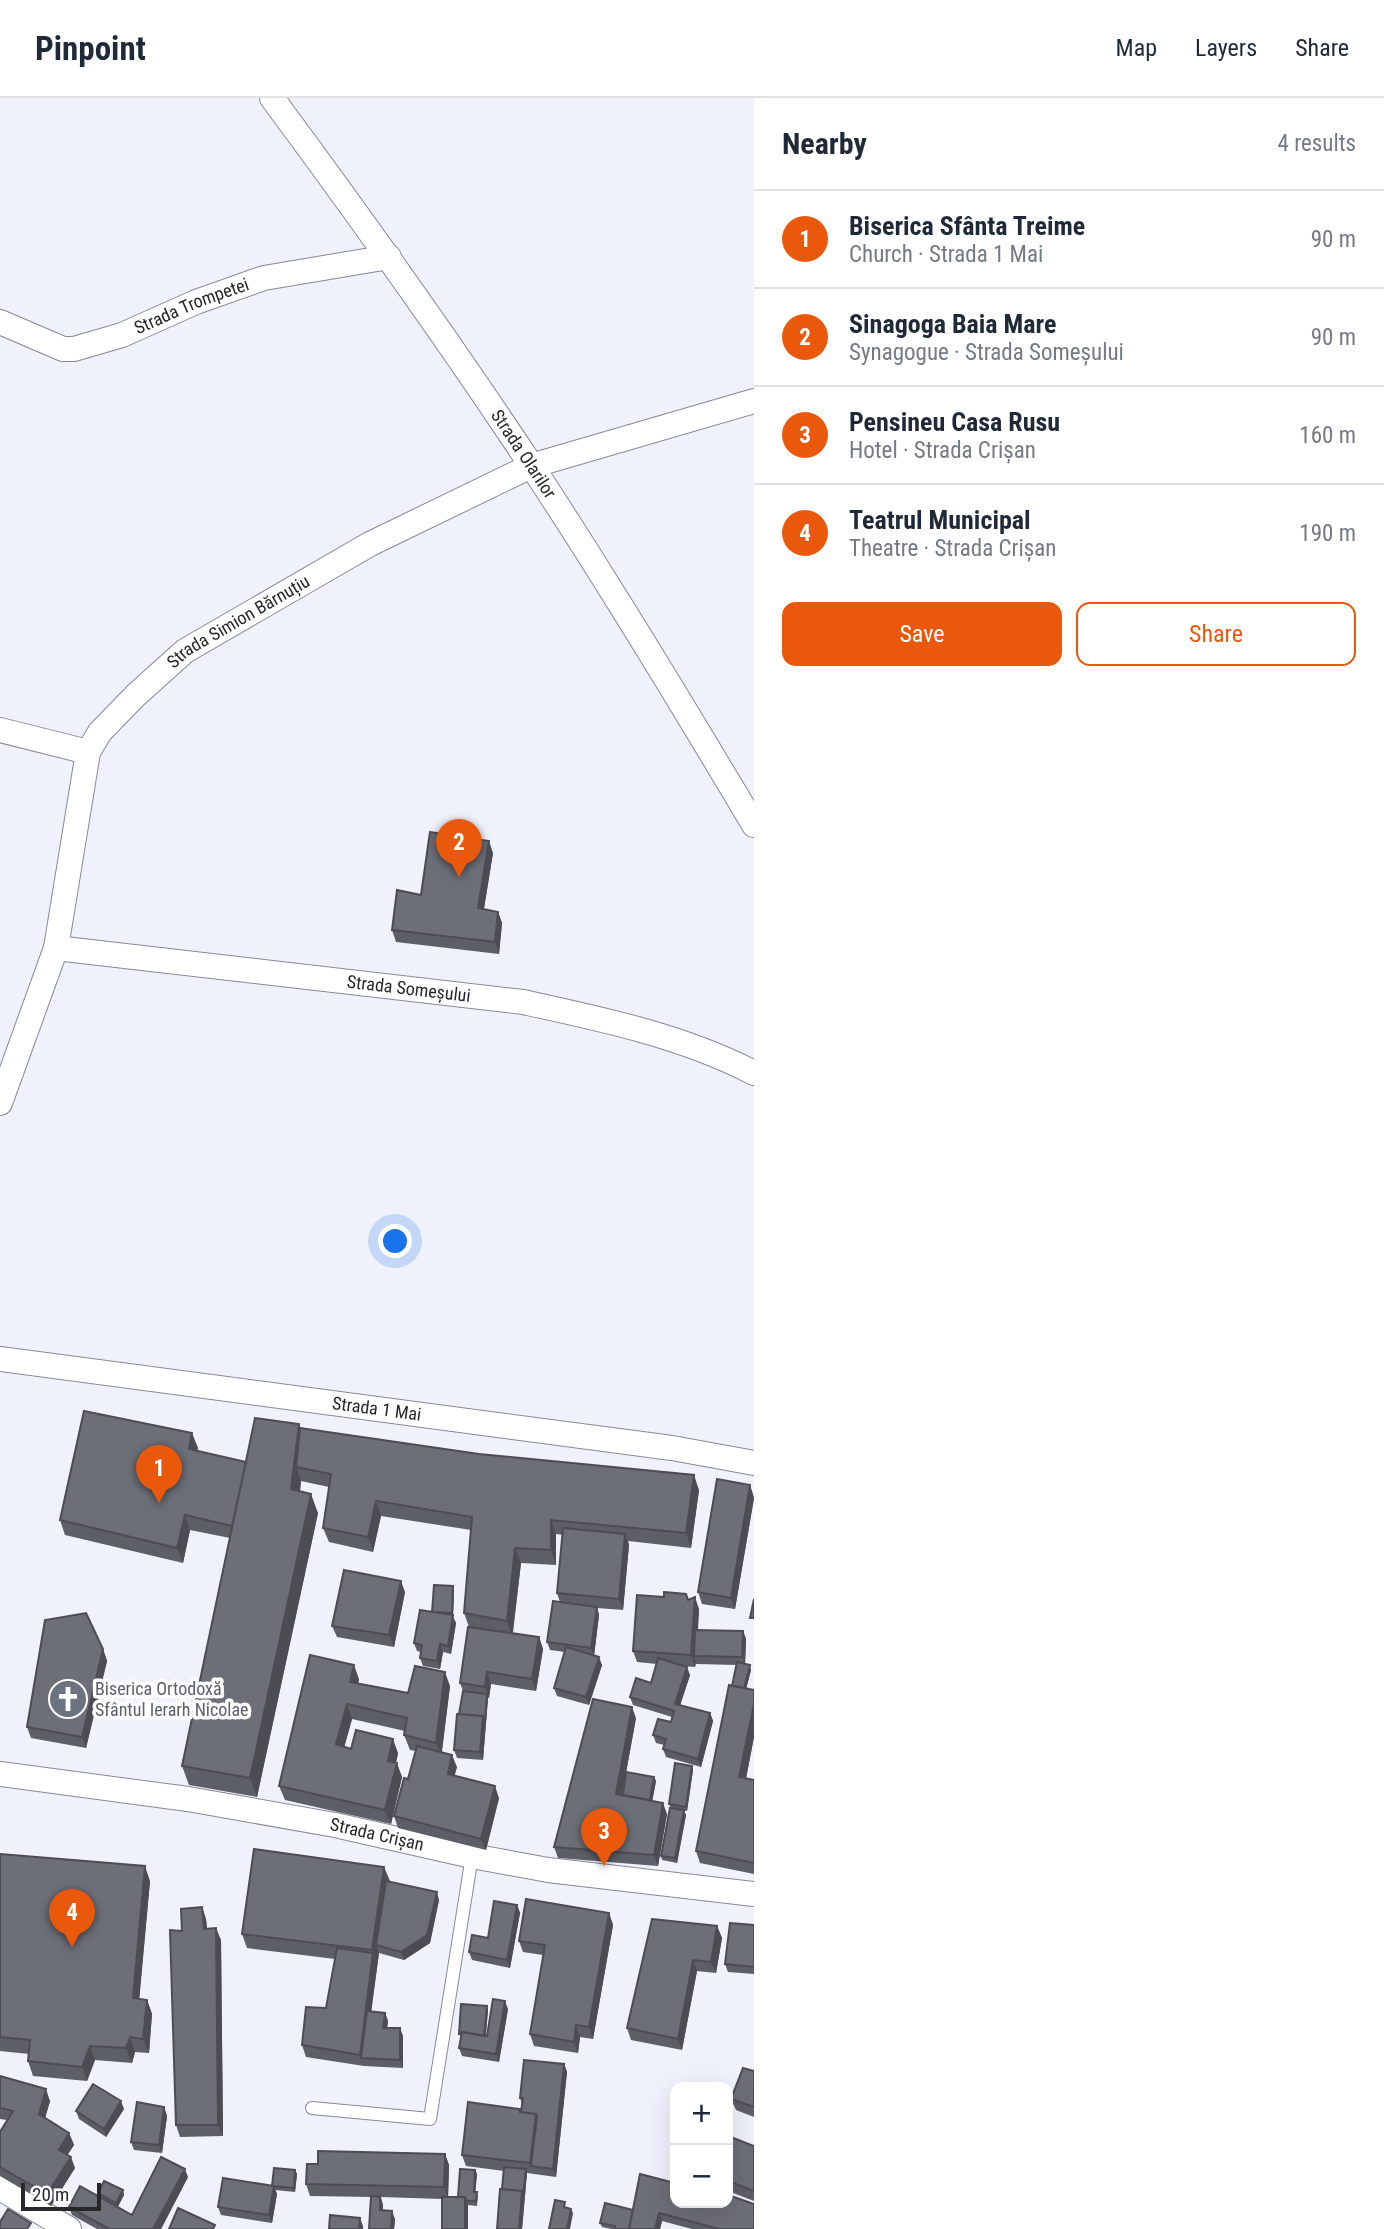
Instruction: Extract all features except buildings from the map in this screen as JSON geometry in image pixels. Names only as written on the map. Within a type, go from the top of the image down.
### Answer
[{"type":"street","name":"Strada Olarilor","points":[[272,98],[389,257],[531,466],[672,687],[754,825]]},
{"type":"street","name":"Strada Trompetei","points":[[0,322],[63,349],[74,349],[122,335],[197,302],[264,278],[389,257]]},
{"type":"street","name":"Strada Simion Bărnuțiu","points":[[0,1103],[56,948],[88,752],[100,732],[136,695],[185,652],[370,544],[531,466],[754,401]]},
{"type":"street","points":[[0,730],[88,752]]},
{"type":"street","name":"Strada Someșului","points":[[56,948],[523,1002],[594,1017],[675,1042],[754,1073]]},
{"type":"street","name":"Strada 1 Mai","points":[[0,1359],[658,1446],[754,1463]]},
{"type":"street","name":"Strada Crișan","points":[[0,1774],[188,1798],[335,1825],[548,1870],[754,1894]]},
{"type":"street","points":[[0,2188],[69,2229]]},
{"type":"lane","points":[[312,2108],[430,2119],[472,1856]]},
{"type":"place","name":"Sinagoga Baia Mare","points":[[459,877]]},
{"type":"place","name":"Biserica Sfânta Treime","points":[[159,1503]]},
{"type":"place","name":"Biserica Ortodoxă Sfântul Ierarh Nicolae","points":[[68,1699]]},
{"type":"place","name":"Pensineu Casa Rusu","points":[[604,1866]]},
{"type":"place","name":"Teatrul Municipal","points":[[72,1947]]}]
